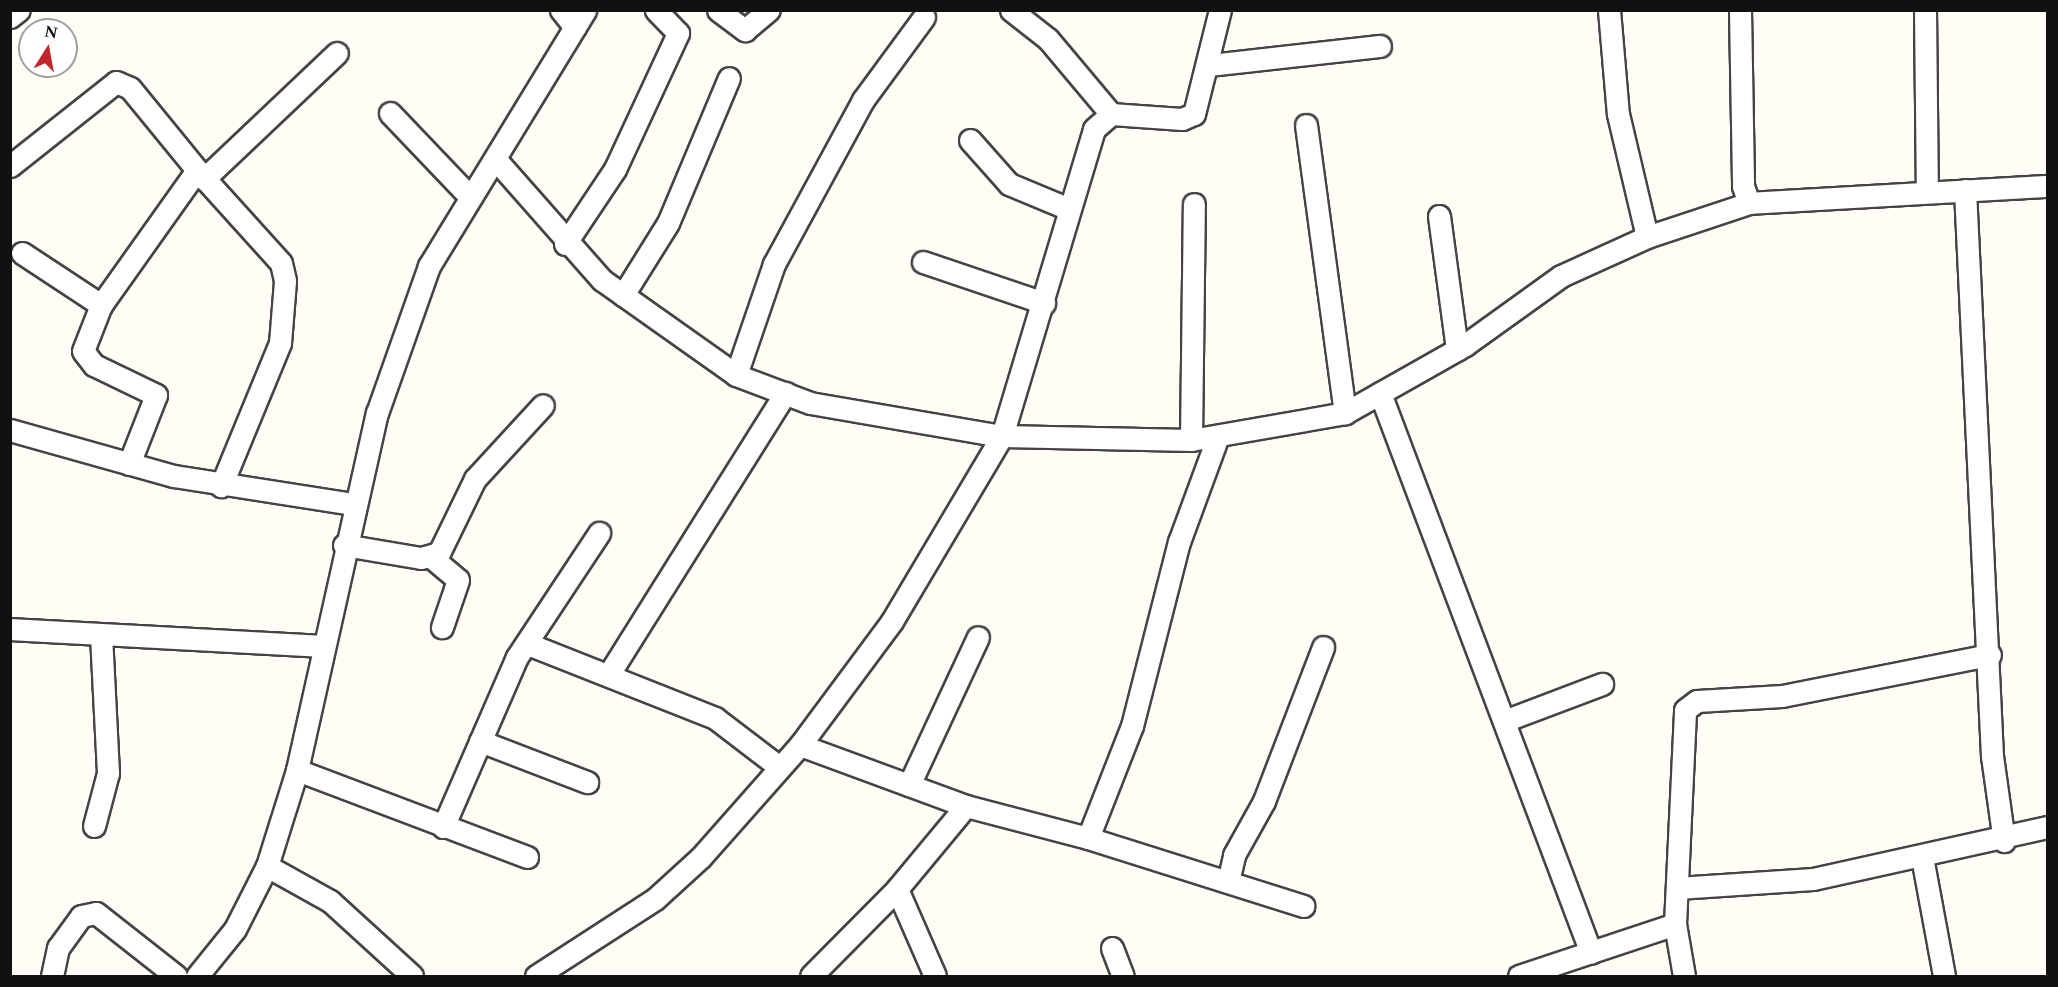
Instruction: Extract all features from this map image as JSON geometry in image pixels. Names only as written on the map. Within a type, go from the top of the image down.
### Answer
[{"type":"street","points":[[10,17],[19,10]]},
{"type":"street","points":[[197,976],[235,929],[267,866],[297,770],[353,504],[399,339],[429,266],[470,197],[497,161],[580,19],[561,10]]},
{"type":"street","points":[[565,244],[615,169],[678,33],[656,10]]},
{"type":"street","points":[[718,10],[745,30],[769,10]]},
{"type":"street","points":[[1011,10],[1048,39],[1112,114]]},
{"type":"street","points":[[536,976],[655,899],[701,857],[800,745],[892,621],[1002,436],[1044,303],[1069,209],[1094,129],[1112,114],[1182,119],[1194,114],[1210,65],[1220,10]]},
{"type":"street","points":[[1609,10],[1618,114],[1647,237]]},
{"type":"street","points":[[1740,10],[1743,186],[1749,203]]},
{"type":"street","points":[[1925,10],[1927,190]]},
{"type":"street","points":[[736,375],[774,264],[863,100],[924,17]]},
{"type":"street","points":[[1210,65],[1380,46]]},
{"type":"street","points":[[129,464],[156,395],[85,358],[101,305],[200,175],[337,53]]},
{"type":"street","points":[[624,295],[663,232],[729,78]]},
{"type":"street","points":[[10,166],[116,82],[130,88],[200,175],[281,264],[285,281],[280,343],[221,486]]},
{"type":"street","points":[[390,113],[470,197]]},
{"type":"street","points":[[1306,125],[1345,413]]},
{"type":"street","points":[[970,140],[1009,184],[1069,209]]},
{"type":"street","points":[[497,161],[565,244],[624,295],[736,375],[785,393],[1002,436],[1191,440],[1345,413],[1457,350],[1561,276],[1647,237],[1749,203],[1927,190],[2048,186]]},
{"type":"street","points":[[1965,189],[1990,655],[1992,756],[2004,841]]},
{"type":"street","points":[[1191,440],[1194,204]]},
{"type":"street","points":[[1439,216],[1457,350]]},
{"type":"street","points":[[22,253],[101,305]]},
{"type":"street","points":[[923,262],[1044,303]]},
{"type":"street","points":[[609,674],[785,393]]},
{"type":"street","points":[[1380,393],[1591,953]]},
{"type":"street","points":[[431,556],[445,544],[476,479],[543,405]]},
{"type":"street","points":[[10,430],[129,464],[221,486],[353,504]]},
{"type":"street","points":[[1088,838],[1132,726],[1179,542],[1218,436]]},
{"type":"street","points":[[443,827],[517,657],[528,644],[599,533]]},
{"type":"street","points":[[344,545],[431,556],[458,580],[442,627]]},
{"type":"street","points":[[10,629],[101,637],[323,646]]},
{"type":"street","points":[[94,826],[108,773],[101,637]]},
{"type":"street","points":[[909,785],[978,637]]},
{"type":"street","points":[[528,644],[609,674],[735,728],[779,767]]},
{"type":"street","points":[[1228,882],[1234,855],[1264,801],[1323,647]]},
{"type":"street","points":[[1684,976],[1675,924],[1682,737],[1690,705],[1782,696],[1990,655]]},
{"type":"street","points":[[1504,722],[1602,684]]},
{"type":"street","points":[[480,741],[587,782]]},
{"type":"street","points":[[800,745],[966,806],[1088,838],[1304,906]]},
{"type":"street","points":[[297,770],[527,857]]},
{"type":"street","points":[[811,976],[897,889],[966,806]]},
{"type":"street","points":[[1677,888],[1813,879],[2004,841],[2048,827]]},
{"type":"street","points":[[1922,857],[1944,976]]},
{"type":"street","points":[[267,866],[330,901],[412,976]]},
{"type":"street","points":[[897,889],[935,976]]},
{"type":"street","points":[[52,976],[58,948],[81,916],[96,913],[176,976]]},
{"type":"street","points":[[1520,976],[1561,970],[1591,953],[1675,924]]},
{"type":"street","points":[[1112,948],[1123,976]]}]
